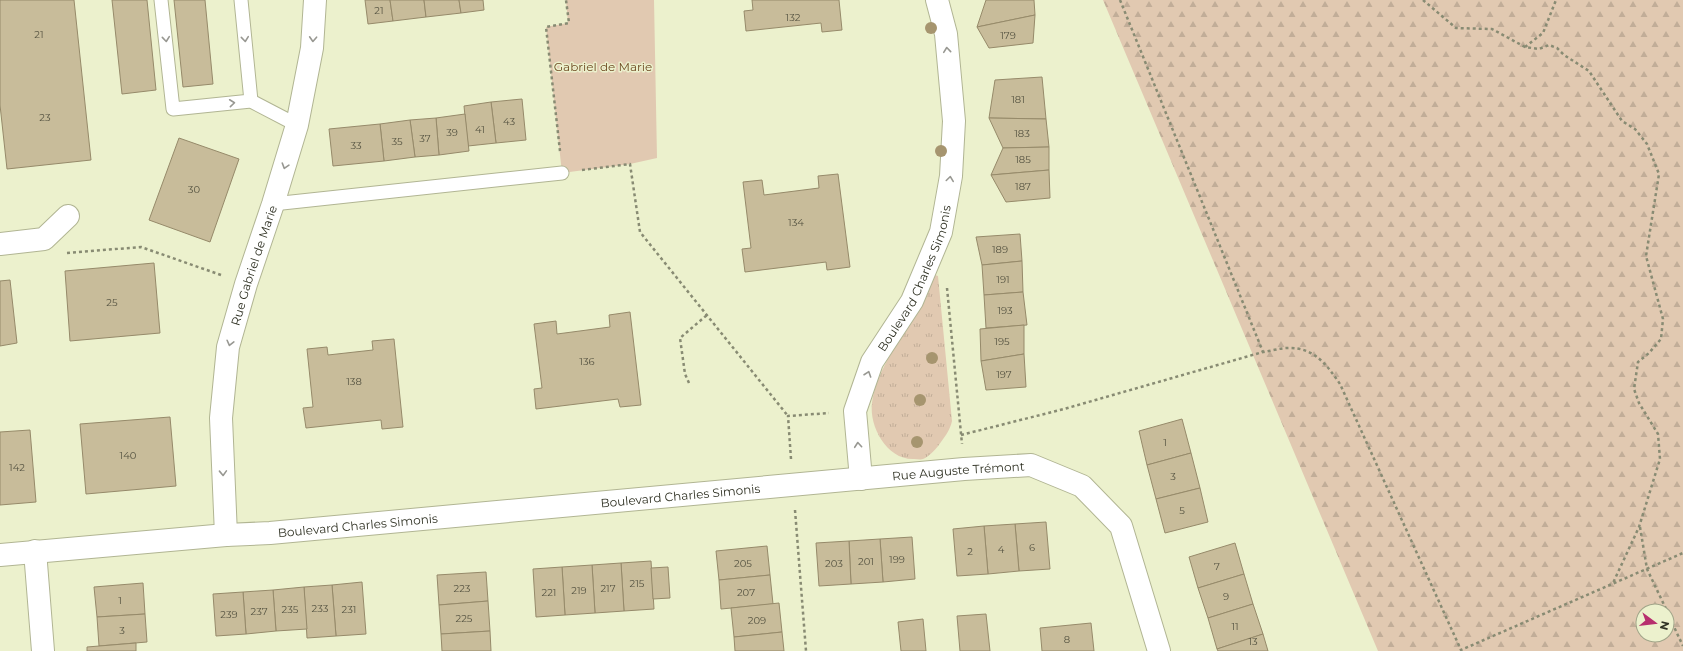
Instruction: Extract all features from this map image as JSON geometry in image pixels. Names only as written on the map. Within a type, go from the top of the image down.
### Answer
[{"type":"street","name":"Rue Gabriel de Marie","points":[[226,535],[220,418],[228,348],[246,284],[273,204],[297,125],[312,48],[315,0]]},
{"type":"street","name":"Boulevard Charles Simonis","points":[[0,555],[226,535],[270,533],[861,479],[855,411],[872,362],[912,301],[941,232],[951,176],[954,121],[946,34],[937,0]]},
{"type":"street","points":[[0,244],[44,239],[68,216]]},
{"type":"street","name":"Rue Auguste Trémont","points":[[861,479],[1031,465],[1082,486],[1121,526],[1159,651]]},
{"type":"street","points":[[35,551],[43,651]]},
{"type":"lane","points":[[161,0],[173,109],[251,101],[297,125]]},
{"type":"lane","points":[[241,0],[251,101]]},
{"type":"lane","points":[[273,204],[562,173]]},
{"type":"path","points":[[566,0],[568,23],[546,27],[562,173],[630,164],[640,232],[788,416],[806,651]]},
{"type":"path","points":[[1120,0],[1263,352]]},
{"type":"path","points":[[1423,0],[1456,28],[1492,29],[1525,47],[1539,48],[1549,45],[1557,48],[1564,55],[1588,71],[1622,121],[1635,129],[1647,144],[1659,174],[1646,256],[1663,319],[1661,339],[1649,353],[1638,362],[1634,389],[1639,403],[1658,434],[1660,459],[1640,527],[1613,583]]},
{"type":"path","points":[[1525,47],[1543,33],[1556,0]]},
{"type":"path","points":[[44,239],[46,255],[141,247],[246,284]]},
{"type":"path","points":[[947,286],[964,470]]},
{"type":"path","points":[[689,383],[685,374],[680,338],[707,315]]},
{"type":"path","points":[[961,435],[1064,409],[1263,352],[1288,348],[1306,350],[1325,363],[1340,384],[1461,650],[1683,553]]},
{"type":"path","points":[[788,416],[855,411]]},
{"type":"path","points":[[1640,527],[1647,569],[1663,603]]},
{"type":"path","points":[[1675,628],[1683,646]]},
{"type":"green space","name":"Gabriel de Marie","points":[[566,0],[654,0],[657,158],[630,164],[562,173],[546,27],[568,23]]},
{"type":"green space","points":[[1103,0],[1683,0],[1683,651],[1378,651]]},
{"type":"green space","points":[[935,275],[938,276],[952,421],[945,437],[928,456],[921,459],[904,458],[888,448],[877,432],[872,412],[872,403],[879,377],[885,364],[922,302]]},
{"type":"building","points":[[0,0],[74,0],[91,160],[7,169],[0,105]]},
{"type":"building","points":[[112,0],[147,0],[156,90],[122,94]]},
{"type":"building","points":[[174,0],[205,0],[213,84],[183,87]]},
{"type":"building","points":[[365,0],[390,0],[393,21],[368,24]]},
{"type":"building","points":[[390,0],[424,0],[426,17],[393,21]]},
{"type":"building","points":[[424,0],[459,0],[461,13],[426,17]]},
{"type":"building","points":[[459,0],[483,0],[484,10],[461,13]]},
{"type":"building","points":[[752,0],[839,0],[842,30],[822,32],[821,23],[746,31],[744,11],[753,10]]},
{"type":"building","points":[[986,0],[1034,0],[1035,15],[977,27]]},
{"type":"building","points":[[1035,15],[1033,43],[989,48],[977,27]]},
{"type":"building","points":[[1042,77],[1046,119],[989,118],[995,80]]},
{"type":"building","points":[[522,99],[526,140],[496,143],[491,102]]},
{"type":"building","points":[[491,102],[496,143],[468,146],[464,106]]},
{"type":"building","points":[[465,114],[469,151],[439,155],[436,118]]},
{"type":"building","points":[[436,118],[439,155],[415,157],[410,120]]},
{"type":"building","points":[[989,118],[1046,119],[1049,147],[1003,148]]},
{"type":"building","points":[[410,120],[415,157],[384,161],[380,124]]},
{"type":"building","points":[[380,124],[384,161],[333,166],[329,129]]},
{"type":"building","points":[[179,138],[239,159],[210,242],[149,220]]},
{"type":"building","points":[[1049,147],[1049,170],[991,175],[1003,148]]},
{"type":"building","points":[[1049,170],[1050,198],[1006,202],[991,175]]},
{"type":"building","points":[[838,174],[850,267],[827,270],[826,262],[745,272],[742,249],[751,248],[743,182],[762,180],[764,195],[819,188],[818,176]]},
{"type":"building","points":[[1020,234],[1022,261],[982,265],[976,237]]},
{"type":"building","points":[[1022,261],[1023,292],[984,295],[982,265]]},
{"type":"building","points":[[154,263],[160,333],[70,341],[65,271]]},
{"type":"building","points":[[10,280],[17,343],[0,346],[0,281]]},
{"type":"building","points":[[1023,292],[1027,325],[986,328],[984,295]]},
{"type":"building","points":[[630,312],[641,405],[620,407],[618,399],[536,409],[534,389],[542,388],[534,324],[556,321],[557,334],[610,327],[609,315]]},
{"type":"building","points":[[1024,325],[1024,354],[981,361],[980,329]]},
{"type":"building","points":[[394,339],[403,427],[382,429],[381,420],[306,428],[303,408],[313,407],[307,349],[327,347],[328,355],[373,350],[372,341]]},
{"type":"building","points":[[1024,354],[1026,387],[986,390],[981,361]]},
{"type":"building","points":[[170,417],[176,486],[86,494],[80,424]]},
{"type":"building","points":[[1182,419],[1191,453],[1147,465],[1139,431]]},
{"type":"building","points":[[30,430],[36,502],[0,505],[0,432]]},
{"type":"building","points":[[1191,453],[1200,488],[1156,499],[1147,465]]},
{"type":"building","points":[[1200,488],[1208,522],[1165,533],[1156,499]]},
{"type":"building","points":[[1046,522],[1050,569],[1019,571],[1015,524]]},
{"type":"building","points":[[1015,524],[1019,571],[988,574],[984,526]]},
{"type":"building","points":[[984,526],[988,574],[957,576],[953,529]]},
{"type":"building","points":[[912,537],[915,579],[883,582],[880,539]]},
{"type":"building","points":[[880,539],[883,582],[851,584],[849,541]]},
{"type":"building","points":[[849,541],[851,584],[819,586],[816,543]]},
{"type":"building","points":[[1235,543],[1244,574],[1198,588],[1189,557]]},
{"type":"building","points":[[767,546],[770,575],[719,580],[716,551]]},
{"type":"building","points":[[651,561],[654,609],[624,611],[621,563]]},
{"type":"building","points":[[621,563],[624,611],[595,613],[592,565]]},
{"type":"building","points":[[592,565],[595,613],[565,615],[562,567]]},
{"type":"building","points":[[562,567],[565,615],[536,617],[533,569]]},
{"type":"building","points":[[668,567],[670,598],[653,599],[651,568]]},
{"type":"building","points":[[486,572],[488,601],[439,605],[437,575]]},
{"type":"building","points":[[1244,574],[1253,604],[1208,618],[1198,588]]},
{"type":"building","points":[[770,575],[773,604],[721,609],[719,580]]},
{"type":"building","points":[[362,582],[366,634],[336,636],[332,585]]},
{"type":"building","points":[[143,583],[145,614],[97,617],[94,587]]},
{"type":"building","points":[[332,585],[336,636],[307,638],[304,587]]},
{"type":"building","points":[[304,587],[307,629],[276,631],[273,590]]},
{"type":"building","points":[[273,590],[276,631],[246,634],[243,592]]},
{"type":"building","points":[[243,592],[246,634],[216,636],[213,594]]},
{"type":"building","points":[[488,601],[490,631],[441,634],[439,605]]},
{"type":"building","points":[[779,603],[782,632],[734,637],[731,608]]},
{"type":"building","points":[[1253,604],[1263,634],[1217,649],[1208,618]]},
{"type":"building","points":[[145,614],[147,642],[99,646],[97,617]]},
{"type":"building","points":[[986,614],[990,651],[960,651],[957,616]]},
{"type":"building","points":[[923,619],[926,651],[901,651],[898,622]]},
{"type":"building","points":[[1091,623],[1094,651],[1042,651],[1040,628]]},
{"type":"building","points":[[490,631],[491,651],[442,651],[441,634]]},
{"type":"building","points":[[782,632],[784,651],[735,651],[734,637]]},
{"type":"building","points":[[1263,634],[1268,651],[1218,651],[1217,649]]},
{"type":"building","points":[[136,643],[136,651],[87,651],[87,647]]}]
